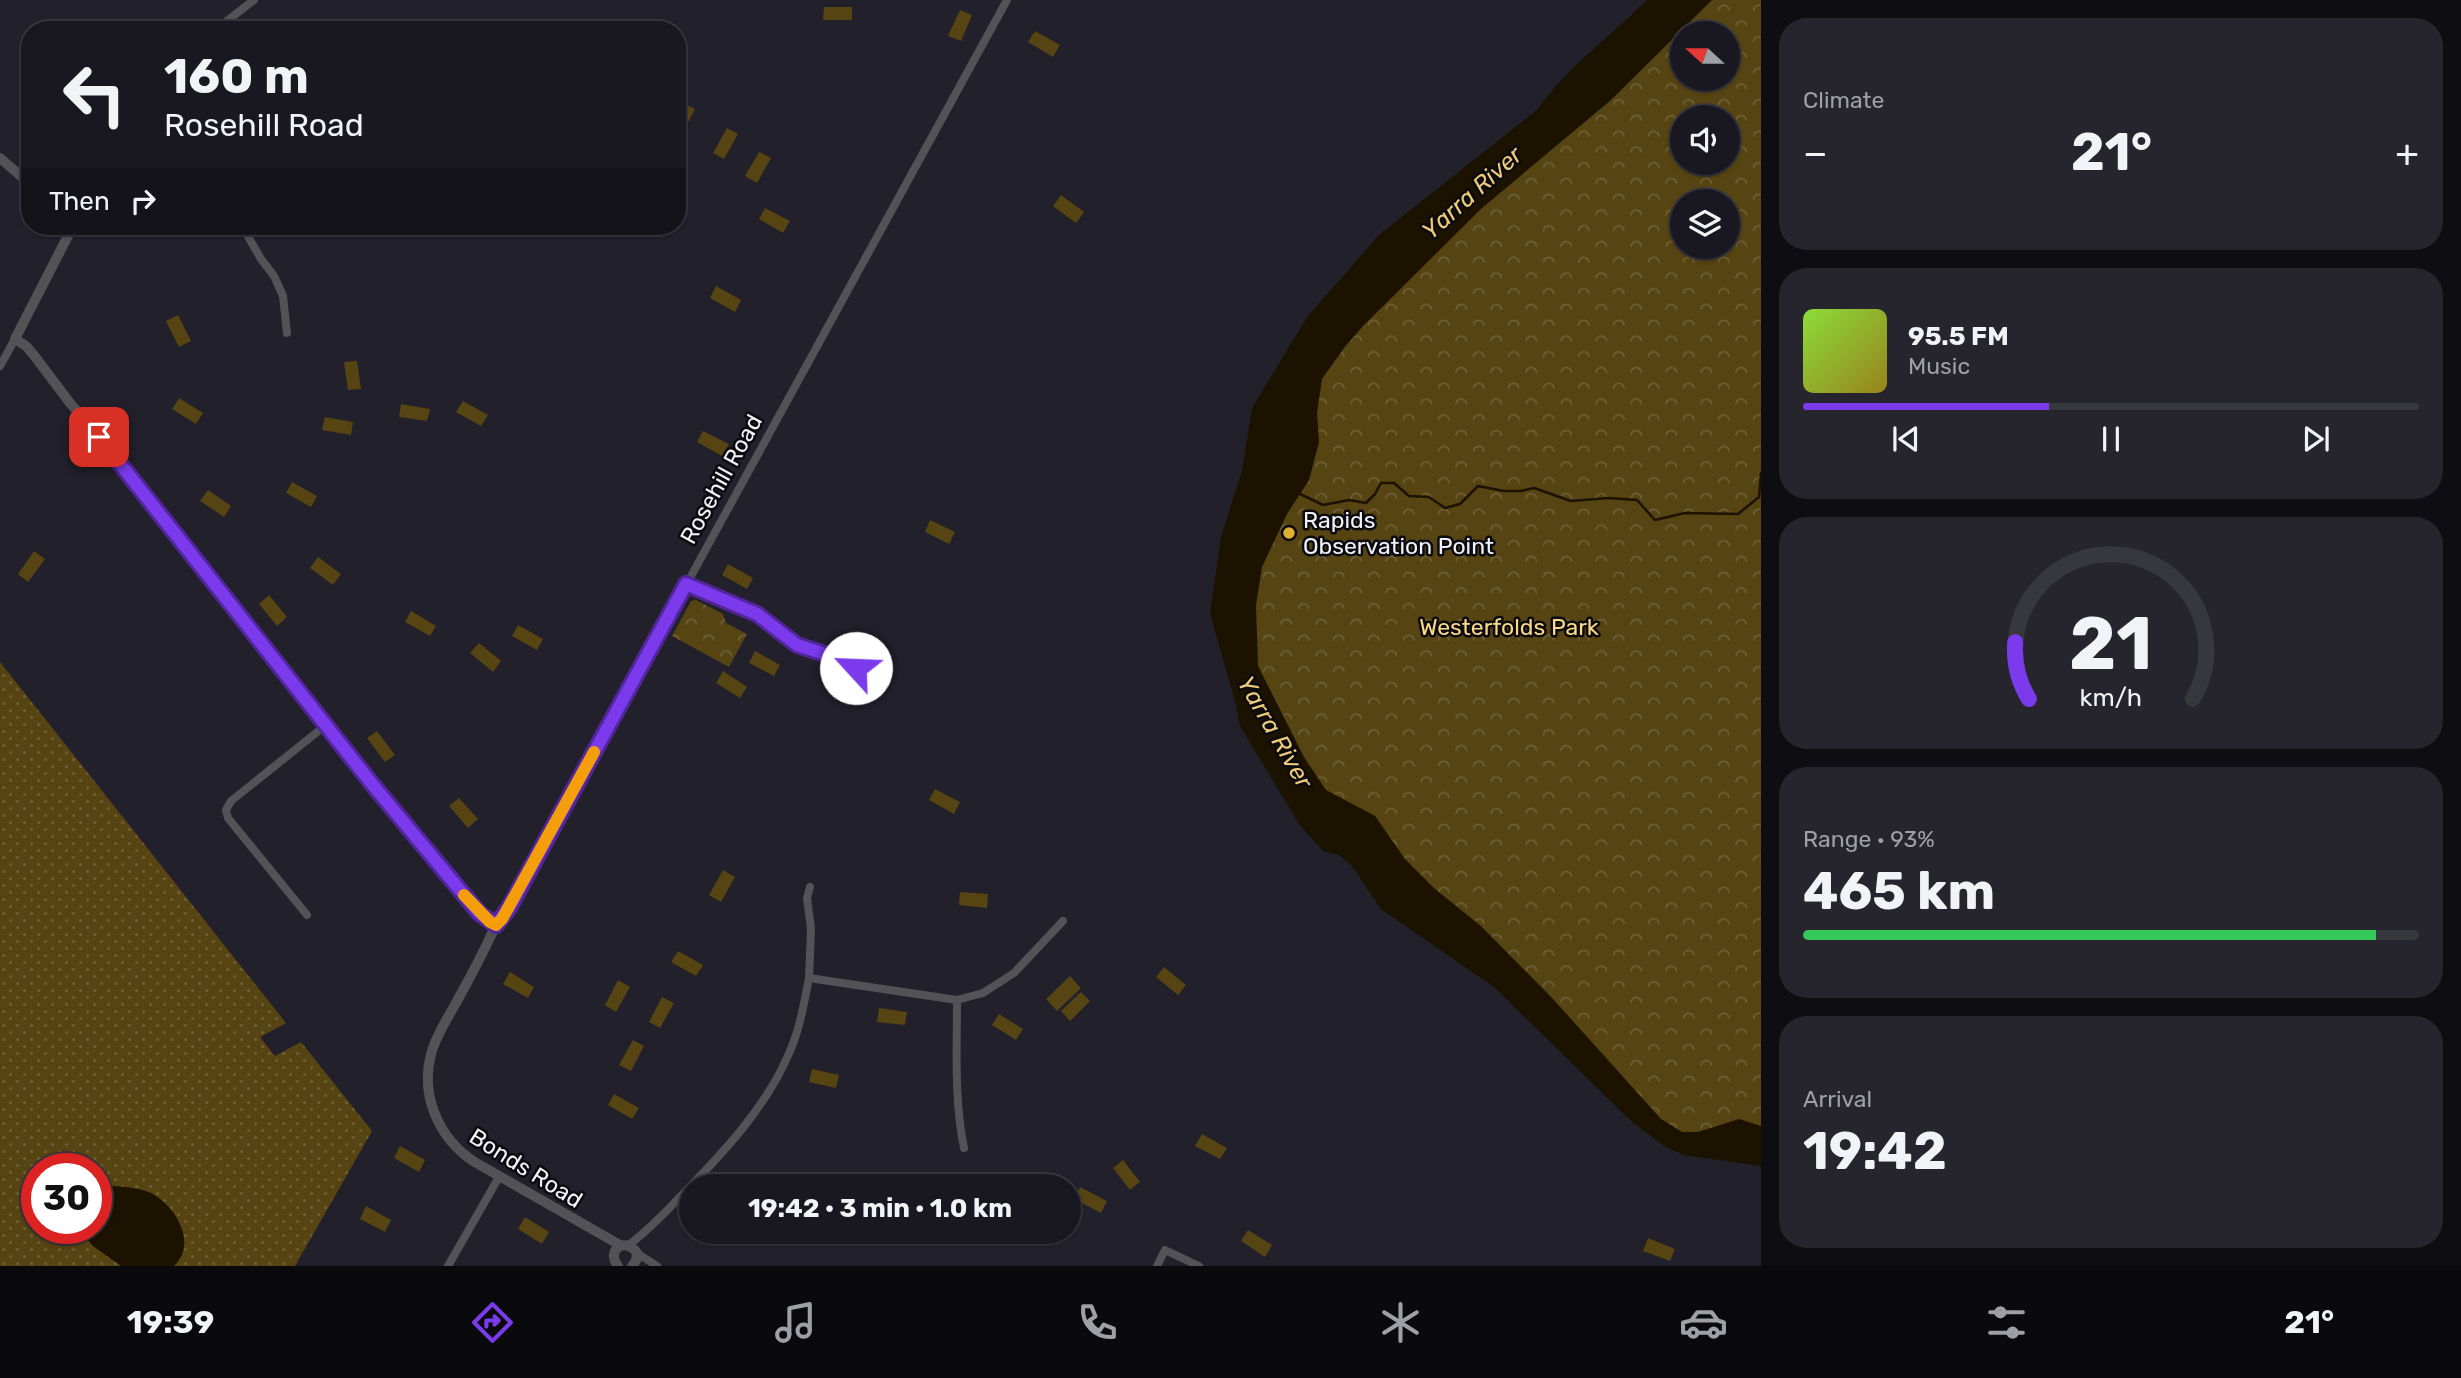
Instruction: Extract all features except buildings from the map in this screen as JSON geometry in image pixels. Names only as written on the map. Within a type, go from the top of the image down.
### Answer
[{"type":"street","points":[[227,21],[254,0]]},
{"type":"street","name":"Rosehill Road","points":[[429,1092],[429,1066],[435,1042],[496,925],[509,908],[1007,0]]},
{"type":"street","points":[[0,158],[21,176]]},
{"type":"street","points":[[0,366],[4,351],[15,339],[68,235]]},
{"type":"street","points":[[248,235],[274,276],[283,296],[287,333]]},
{"type":"street","points":[[15,339],[26,346],[112,451],[146,498],[326,725],[474,906],[496,925]]},
{"type":"street","points":[[686,584],[757,614],[797,645],[856,668]]},
{"type":"street","points":[[307,915],[228,818],[226,810],[231,800],[326,725]]},
{"type":"street","points":[[618,1266],[613,1259],[629,1254],[645,1233],[706,1170],[765,1098],[790,1052],[802,1015],[809,978],[811,929],[807,898],[810,887]]},
{"type":"street","points":[[809,978],[957,1000],[983,993],[1014,973],[1063,921]]},
{"type":"street","points":[[957,1000],[958,1120],[964,1148]]},
{"type":"street","name":"Bonds Road","points":[[429,1092],[437,1120],[459,1152],[629,1254],[655,1266]]},
{"type":"street","points":[[448,1266],[499,1177]]},
{"type":"street","points":[[1157,1266],[1165,1250],[1199,1266]]},
{"type":"green space","name":"Westerfolds Park","points":[[1701,0],[1761,0],[1761,1141],[1685,1139],[1643,1108],[1326,805],[1250,678],[1249,586],[1334,343],[1670,29],[1670,91],[1740,91],[1740,21],[1679,21]]},
{"type":"green space","points":[[824,7],[852,7],[852,20],[823,20]]},
{"type":"green space","points":[[960,10],[972,15],[961,41],[948,36]]},
{"type":"green space","points":[[1035,31],[1060,45],[1053,57],[1028,42]]},
{"type":"green space","points":[[686,104],[695,109],[686,126]]},
{"type":"green space","points":[[727,128],[738,134],[724,159],[713,153]]},
{"type":"green space","points":[[759,152],[771,158],[757,183],[745,176]]},
{"type":"green space","points":[[1061,195],[1084,212],[1076,223],[1053,206]]},
{"type":"green space","points":[[765,208],[790,221],[783,233],[759,219]]},
{"type":"green space","points":[[716,286],[741,300],[735,312],[710,298]]},
{"type":"green space","points":[[178,315],[191,341],[179,347],[166,321]]},
{"type":"green space","points":[[357,361],[361,389],[348,390],[344,362]]},
{"type":"green space","points":[[179,398],[203,413],[196,424],[172,409]]},
{"type":"green space","points":[[463,401],[488,415],[481,426],[456,412]]},
{"type":"green space","points":[[401,404],[430,409],[427,421],[399,417]]},
{"type":"green space","points":[[325,417],[353,422],[351,435],[322,430]]},
{"type":"green space","points":[[703,431],[729,444],[722,456],[697,442]]},
{"type":"green space","points":[[292,482],[317,496],[311,507],[286,493]]},
{"type":"green space","points":[[208,490],[231,506],[224,517],[200,501]]},
{"type":"green space","points":[[930,520],[955,532],[949,544],[925,532]]},
{"type":"green space","points":[[34,551],[45,559],[28,582],[18,574]]},
{"type":"green space","points":[[318,557],[341,574],[333,585],[310,568]]},
{"type":"green space","points":[[728,564],[753,578],[747,589],[722,575]]},
{"type":"green space","points":[[269,595],[287,617],[277,626],[259,604]]},
{"type":"green space","points":[[696,600],[723,614],[726,623],[747,634],[729,667],[672,636],[691,601]]},
{"type":"green space","points":[[411,611],[436,626],[430,636],[405,622]]},
{"type":"green space","points":[[518,625],[543,639],[537,650],[512,636]]},
{"type":"green space","points":[[479,643],[501,661],[493,672],[470,653]]},
{"type":"green space","points":[[755,651],[780,665],[774,676],[749,663]]},
{"type":"green space","points":[[0,662],[286,1023],[260,1037],[275,1056],[301,1042],[372,1131],[295,1266],[0,1266]]},
{"type":"green space","points":[[723,671],[747,687],[740,698],[716,683]]},
{"type":"green space","points":[[377,731],[395,755],[385,762],[367,738]]},
{"type":"green space","points":[[935,789],[960,802],[954,814],[929,800]]},
{"type":"green space","points":[[459,798],[478,819],[468,828],[449,806]]},
{"type":"green space","points":[[723,870],[735,877],[721,902],[709,895]]},
{"type":"green space","points":[[960,892],[988,894],[987,908],[959,905]]},
{"type":"green space","points":[[678,951],[703,965],[696,976],[671,962]]},
{"type":"green space","points":[[1164,967],[1186,985],[1178,995],[1156,977]]},
{"type":"green space","points":[[510,972],[534,987],[528,998],[503,984]]},
{"type":"green space","points":[[1070,976],[1081,988],[1057,1011],[1046,999]]},
{"type":"green space","points":[[618,980],[630,987],[616,1012],[605,1005]]},
{"type":"green space","points":[[1081,992],[1090,1001],[1070,1021],[1061,1011]]},
{"type":"green space","points":[[662,997],[674,1003],[660,1028],[649,1022]]},
{"type":"green space","points":[[879,1008],[907,1012],[905,1025],[877,1022]]},
{"type":"green space","points":[[999,1014],[1023,1029],[1016,1040],[992,1025]]},
{"type":"green space","points":[[633,1040],[644,1046],[631,1071],[619,1065]]},
{"type":"green space","points":[[812,1069],[839,1075],[836,1088],[809,1082]]},
{"type":"green space","points":[[614,1094],[639,1108],[632,1119],[608,1105]]},
{"type":"green space","points":[[1202,1134],[1227,1148],[1220,1159],[1195,1146]]},
{"type":"green space","points":[[400,1146],[425,1160],[419,1172],[394,1158]]},
{"type":"green space","points":[[1123,1160],[1140,1182],[1130,1190],[1113,1168]]},
{"type":"green space","points":[[1081,1188],[1107,1201],[1101,1213],[1081,1203]]},
{"type":"green space","points":[[366,1206],[391,1220],[385,1232],[360,1219]]},
{"type":"green space","points":[[525,1217],[549,1232],[542,1244],[518,1229]]},
{"type":"green space","points":[[1248,1230],[1272,1245],[1265,1257],[1241,1241]]},
{"type":"green space","points":[[1648,1238],[1675,1249],[1670,1261],[1643,1251]]},
{"type":"water","name":"Yarra River","points":[[1647,0],[1712,0],[1691,21],[1670,21],[1670,42],[1611,100],[1482,208],[1363,326],[1322,379],[1317,413],[1319,442],[1309,480],[1287,514],[1262,567],[1256,605],[1258,666],[1304,757],[1326,790],[1375,816],[1405,859],[1435,889],[1481,926],[1553,999],[1661,1119],[1682,1132],[1698,1132],[1739,1119],[1761,1126],[1761,1166],[1684,1155],[1664,1146],[1631,1121],[1494,987],[1381,909],[1352,866],[1339,855],[1323,851],[1299,824],[1240,726],[1210,613],[1221,537],[1242,471],[1252,408],[1307,317],[1380,234],[1537,110],[1575,66]]},
{"type":"water","points":[[112,1186],[145,1191],[160,1199],[176,1216],[184,1237],[181,1257],[174,1266],[121,1266],[91,1244],[112,1244]]},
{"type":"waterway","points":[[1298,493],[1323,505],[1349,500],[1366,503],[1381,483],[1394,483],[1409,496],[1429,497],[1445,508],[1460,504],[1478,486],[1504,491],[1534,488],[1571,501],[1609,498],[1637,500],[1655,520],[1685,513],[1738,514],[1759,497],[1761,473]]},
{"type":"slow traffic","points":[[464,895],[490,922],[496,925],[502,919],[594,752]]},
{"type":"place","name":"Rapids Observation Point","points":[[1289,533]]},
{"type":"route","points":[[99,437],[372,784],[479,913],[496,925],[509,908],[686,584],[757,614],[797,645],[856,668]]}]
